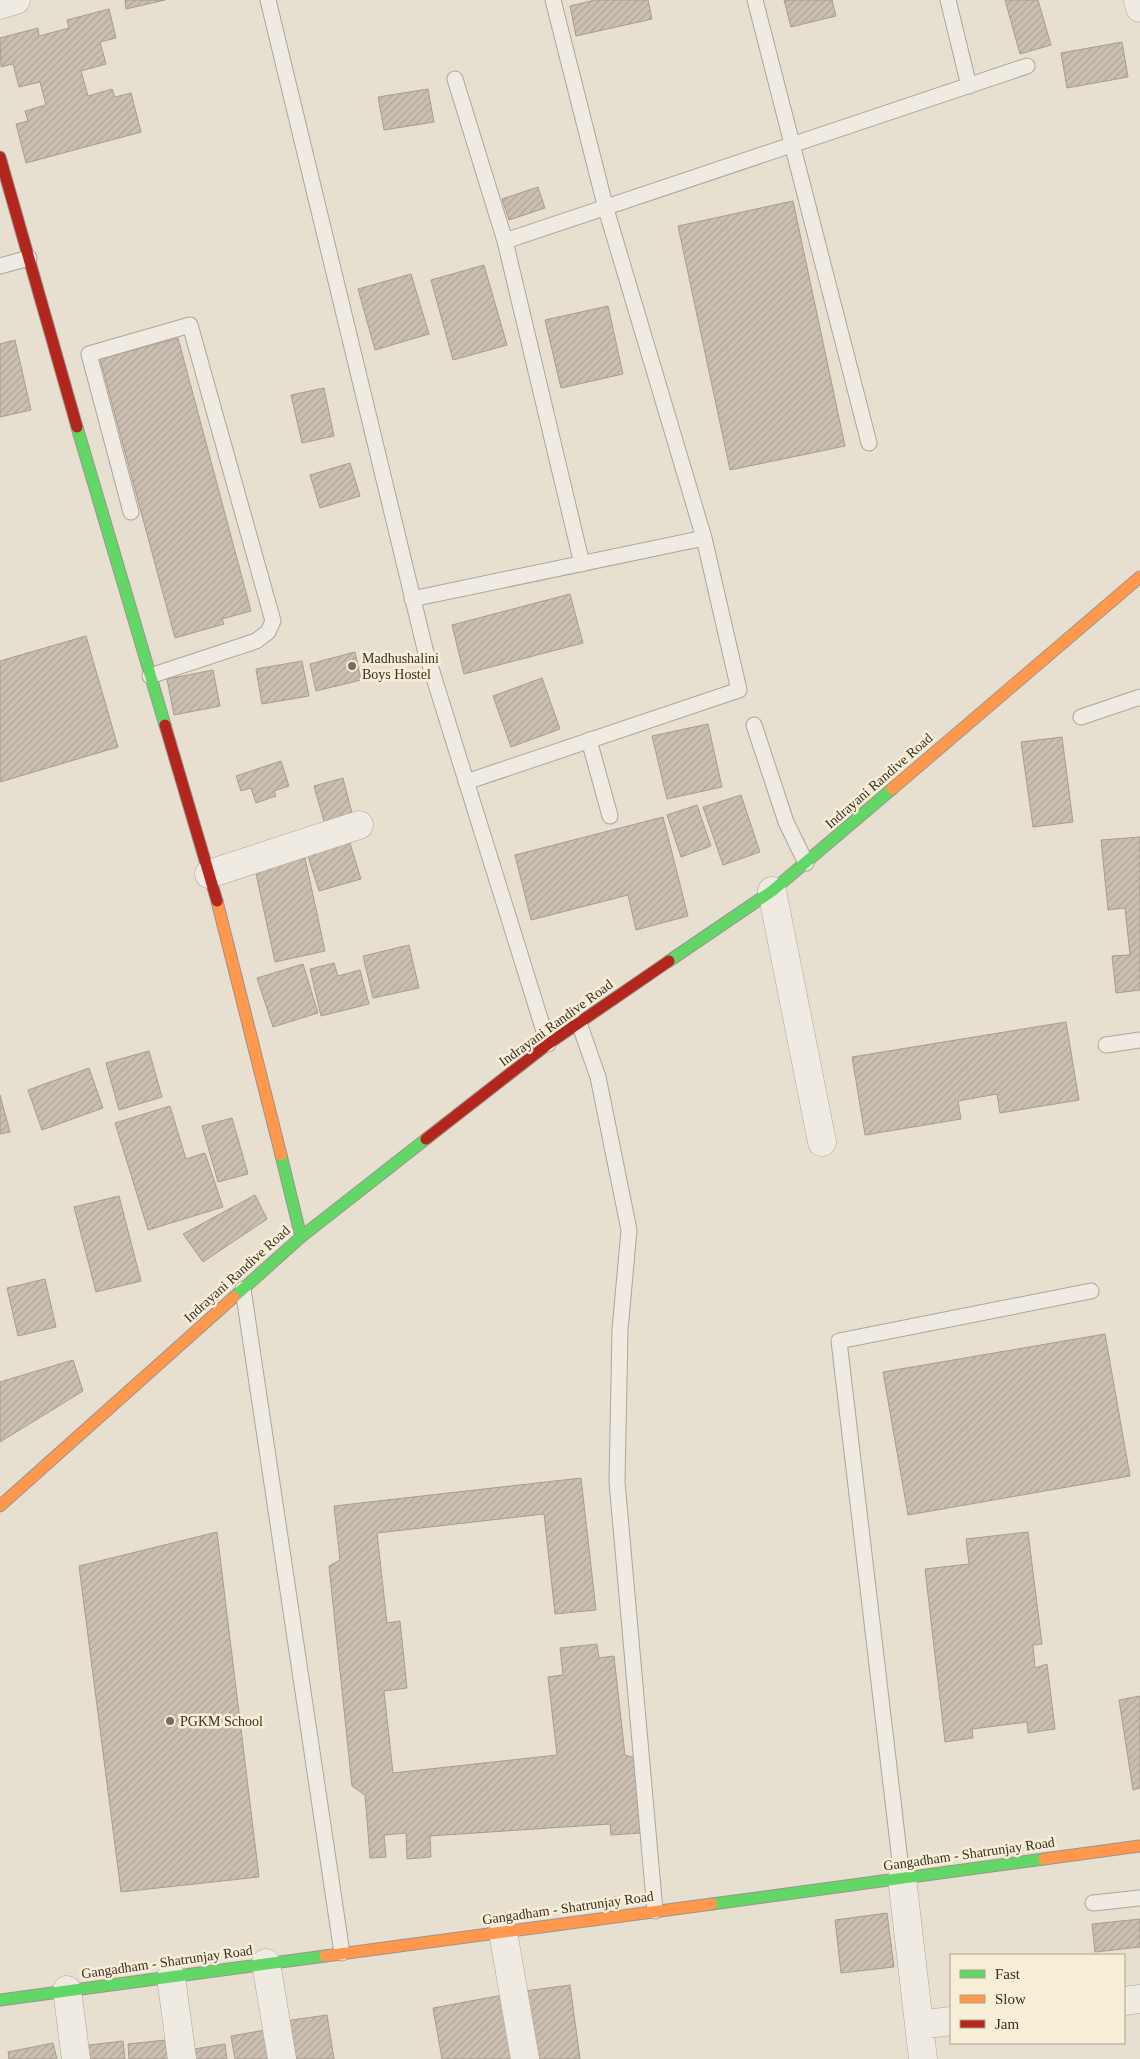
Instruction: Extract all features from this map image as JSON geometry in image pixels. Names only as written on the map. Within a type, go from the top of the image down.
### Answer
[{"type":"street","points":[[0,5],[16,0]]},
{"type":"street","points":[[1138,0],[1140,8]]},
{"type":"street","points":[[0,157],[2,173],[29,258],[226,932],[301,1238]]},
{"type":"street","name":"Indrayani Randive Road","points":[[0,1506],[301,1238],[548,1044],[772,890],[1140,577]]},
{"type":"street","points":[[209,874],[359,825]]},
{"type":"street","points":[[772,890],[822,1142]]},
{"type":"street","name":"Gangadham - Shatrunjay Road","points":[[0,2000],[1140,1846]]},
{"type":"street","points":[[902,1878],[923,2059]]},
{"type":"street","points":[[503,1932],[525,2059]]},
{"type":"street","points":[[266,1963],[282,2059]]},
{"type":"street","points":[[171,1977],[182,2059]]},
{"type":"street","points":[[67,1990],[76,2059]]},
{"type":"street","points":[[1125,2001],[1140,1999]]},
{"type":"street","points":[[919,2025],[950,2021]]},
{"type":"lane","points":[[268,0],[425,649],[548,1044]]},
{"type":"lane","points":[[466,782],[739,690],[704,538],[606,209],[553,0]]},
{"type":"lane","points":[[755,0],[794,145],[869,444]]},
{"type":"lane","points":[[948,0],[969,86]]},
{"type":"lane","points":[[505,241],[606,209],[1027,66]]},
{"type":"lane","points":[[455,79],[505,241],[582,564]]},
{"type":"lane","points":[[0,266],[29,258]]},
{"type":"lane","points":[[131,512],[89,354],[190,325],[273,622],[268,632],[256,641],[150,676]]},
{"type":"lane","points":[[412,599],[704,538]]},
{"type":"lane","points":[[1081,717],[1140,697]]},
{"type":"lane","points":[[754,725],[786,822],[806,863]]},
{"type":"lane","points":[[590,740],[610,816]]},
{"type":"lane","points":[[579,1023],[598,1077],[629,1230],[620,1330],[617,1482],[655,1912]]},
{"type":"lane","points":[[1106,1045],[1140,1040]]},
{"type":"lane","points":[[243,1289],[342,1954]]},
{"type":"lane","points":[[902,1878],[839,1341],[1091,1291]]},
{"type":"lane","points":[[1093,1903],[1140,1898]]},
{"type":"building","points":[[125,0],[165,0],[126,9]]},
{"type":"building","points":[[595,0],[648,0],[652,19],[576,36],[570,6]]},
{"type":"building","points":[[784,0],[832,0],[836,16],[791,27]]},
{"type":"building","points":[[1005,0],[1038,0],[1051,45],[1020,54]]},
{"type":"building","points":[[109,9],[116,38],[100,42],[106,64],[81,71],[88,96],[112,89],[115,97],[131,93],[141,132],[26,163],[16,124],[28,121],[25,111],[46,105],[40,82],[19,87],[13,64],[1,67],[0,38],[38,28],[39,36],[69,28],[67,20]]},
{"type":"building","points":[[1122,42],[1128,77],[1067,88],[1061,53]]},
{"type":"building","points":[[428,89],[434,122],[384,130],[378,97]]},
{"type":"building","points":[[538,187],[545,208],[509,220],[502,199]]},
{"type":"building","points":[[793,201],[845,446],[730,470],[678,226]]},
{"type":"building","points":[[484,265],[507,345],[453,360],[431,280]]},
{"type":"building","points":[[411,274],[429,334],[375,350],[358,289]]},
{"type":"building","points":[[608,306],[623,374],[561,388],[545,320]]},
{"type":"building","points":[[178,338],[251,611],[222,619],[224,624],[175,638],[100,359]]},
{"type":"building","points":[[15,340],[31,410],[0,417],[0,344]]},
{"type":"building","points":[[324,388],[334,436],[302,443],[291,395]]},
{"type":"building","points":[[350,463],[360,496],[320,508],[310,475]]},
{"type":"building","points":[[570,594],[583,643],[464,674],[452,625]]},
{"type":"building","points":[[86,636],[118,747],[0,782],[0,661]]},
{"type":"building","points":[[355,652],[361,680],[316,691],[310,664]]},
{"type":"building","points":[[302,661],[309,696],[262,704],[256,669]]},
{"type":"building","points":[[213,670],[220,706],[174,715],[167,679]]},
{"type":"building","points":[[542,678],[560,729],[511,747],[493,696]]},
{"type":"building","points":[[708,724],[722,787],[667,799],[652,736]]},
{"type":"building","points":[[1062,737],[1073,822],[1033,827],[1021,742]]},
{"type":"building","points":[[281,761],[289,786],[274,791],[276,796],[256,803],[251,788],[241,791],[236,776]]},
{"type":"building","points":[[343,778],[353,817],[325,825],[314,786]]},
{"type":"building","points":[[741,795],[760,852],[723,865],[703,807]]},
{"type":"building","points":[[697,805],[711,846],[681,857],[667,815]]},
{"type":"building","points":[[663,817],[688,916],[636,930],[628,895],[531,920],[515,855]]},
{"type":"building","points":[[1140,837],[1140,990],[1116,993],[1112,956],[1130,955],[1125,908],[1108,910],[1101,840]]},
{"type":"building","points":[[349,840],[361,879],[319,891],[307,853]]},
{"type":"building","points":[[305,858],[325,951],[275,962],[255,869]]},
{"type":"building","points":[[409,945],[419,988],[373,998],[363,956]]},
{"type":"building","points":[[334,963],[338,976],[360,970],[369,1004],[321,1016],[310,969]]},
{"type":"building","points":[[303,964],[318,1013],[273,1027],[257,978]]},
{"type":"building","points":[[1066,1022],[1079,1100],[1000,1113],[997,1094],[958,1101],[961,1119],[865,1135],[852,1057]]},
{"type":"building","points":[[149,1051],[162,1097],[119,1110],[106,1063]]},
{"type":"building","points":[[89,1068],[103,1108],[42,1130],[28,1090]]},
{"type":"building","points":[[0,1095],[10,1132],[0,1134]]},
{"type":"building","points":[[170,1106],[186,1159],[205,1153],[223,1207],[148,1230],[115,1123]]},
{"type":"building","points":[[232,1118],[248,1174],[218,1182],[202,1126]]},
{"type":"building","points":[[255,1195],[267,1219],[203,1262],[183,1234]]},
{"type":"building","points":[[119,1196],[141,1281],[96,1292],[74,1207]]},
{"type":"building","points":[[45,1279],[56,1327],[18,1336],[7,1288]]},
{"type":"building","points":[[1105,1334],[1130,1476],[908,1515],[883,1372]]},
{"type":"building","points":[[73,1360],[83,1391],[0,1442],[0,1382]]},
{"type":"building","points":[[581,1478],[596,1610],[555,1614],[544,1514],[377,1533],[387,1623],[400,1621],[407,1688],[384,1691],[393,1773],[557,1755],[548,1677],[563,1675],[560,1648],[597,1644],[599,1658],[614,1656],[625,1755],[635,1758],[640,1833],[611,1835],[610,1824],[430,1836],[431,1857],[407,1859],[406,1833],[384,1835],[386,1857],[370,1858],[365,1795],[352,1786],[329,1566],[340,1560],[334,1506]]},
{"type":"building","name":"PGKM School","points":[[217,1532],[259,1877],[121,1892],[79,1566]]},
{"type":"building","points":[[1028,1532],[1042,1644],[1033,1645],[1035,1668],[1047,1664],[1055,1729],[1028,1733],[1027,1722],[972,1729],[973,1738],[945,1742],[925,1569],[969,1564],[966,1539]]},
{"type":"building","points":[[1140,1696],[1140,1788],[1133,1790],[1119,1700]]},
{"type":"building","points":[[887,1913],[894,1967],[841,1973],[835,1920]]},
{"type":"building","points":[[1140,1919],[1140,1947],[1095,1952],[1092,1924]]},
{"type":"building","points":[[570,1985],[580,2059],[535,2059],[525,1991]]},
{"type":"building","points":[[503,1995],[515,2059],[442,2059],[433,2008]]},
{"type":"building","points":[[327,2015],[334,2059],[290,2059],[285,2021]]},
{"type":"building","points":[[265,2030],[269,2059],[235,2059],[231,2036]]},
{"type":"building","points":[[166,2040],[168,2059],[129,2059],[128,2044]]},
{"type":"building","points":[[123,2041],[125,2059],[82,2059],[81,2046]]},
{"type":"building","points":[[53,2043],[57,2059],[9,2059],[8,2052]]},
{"type":"building","points":[[225,2044],[227,2059],[189,2059],[188,2050]]},
{"type":"traffic: fast","points":[[77,427],[165,725]]},
{"type":"traffic: fast","points":[[669,961],[772,891],[892,789]]},
{"type":"traffic: fast","points":[[234,1297],[301,1237],[426,1139]]},
{"type":"traffic: fast","points":[[281,1155],[301,1237]]},
{"type":"traffic: fast","points":[[712,1904],[1044,1859]]},
{"type":"traffic: fast","points":[[0,2000],[325,1956]]},
{"type":"traffic: slow","points":[[892,789],[1140,577]]},
{"type":"traffic: slow","points":[[217,901],[281,1155]]},
{"type":"traffic: slow","points":[[0,1506],[234,1297]]},
{"type":"traffic: slow","points":[[1044,1859],[1140,1846]]},
{"type":"traffic: slow","points":[[325,1956],[712,1904]]},
{"type":"traffic: jam","points":[[0,157],[77,427]]},
{"type":"traffic: jam","points":[[165,725],[217,901]]},
{"type":"traffic: jam","points":[[426,1139],[548,1044],[669,961]]},
{"type":"place","name":"Madhushalini Boys Hostel","points":[[352,666]]},
{"type":"place","name":"PGKM School","points":[[170,1721]]}]
